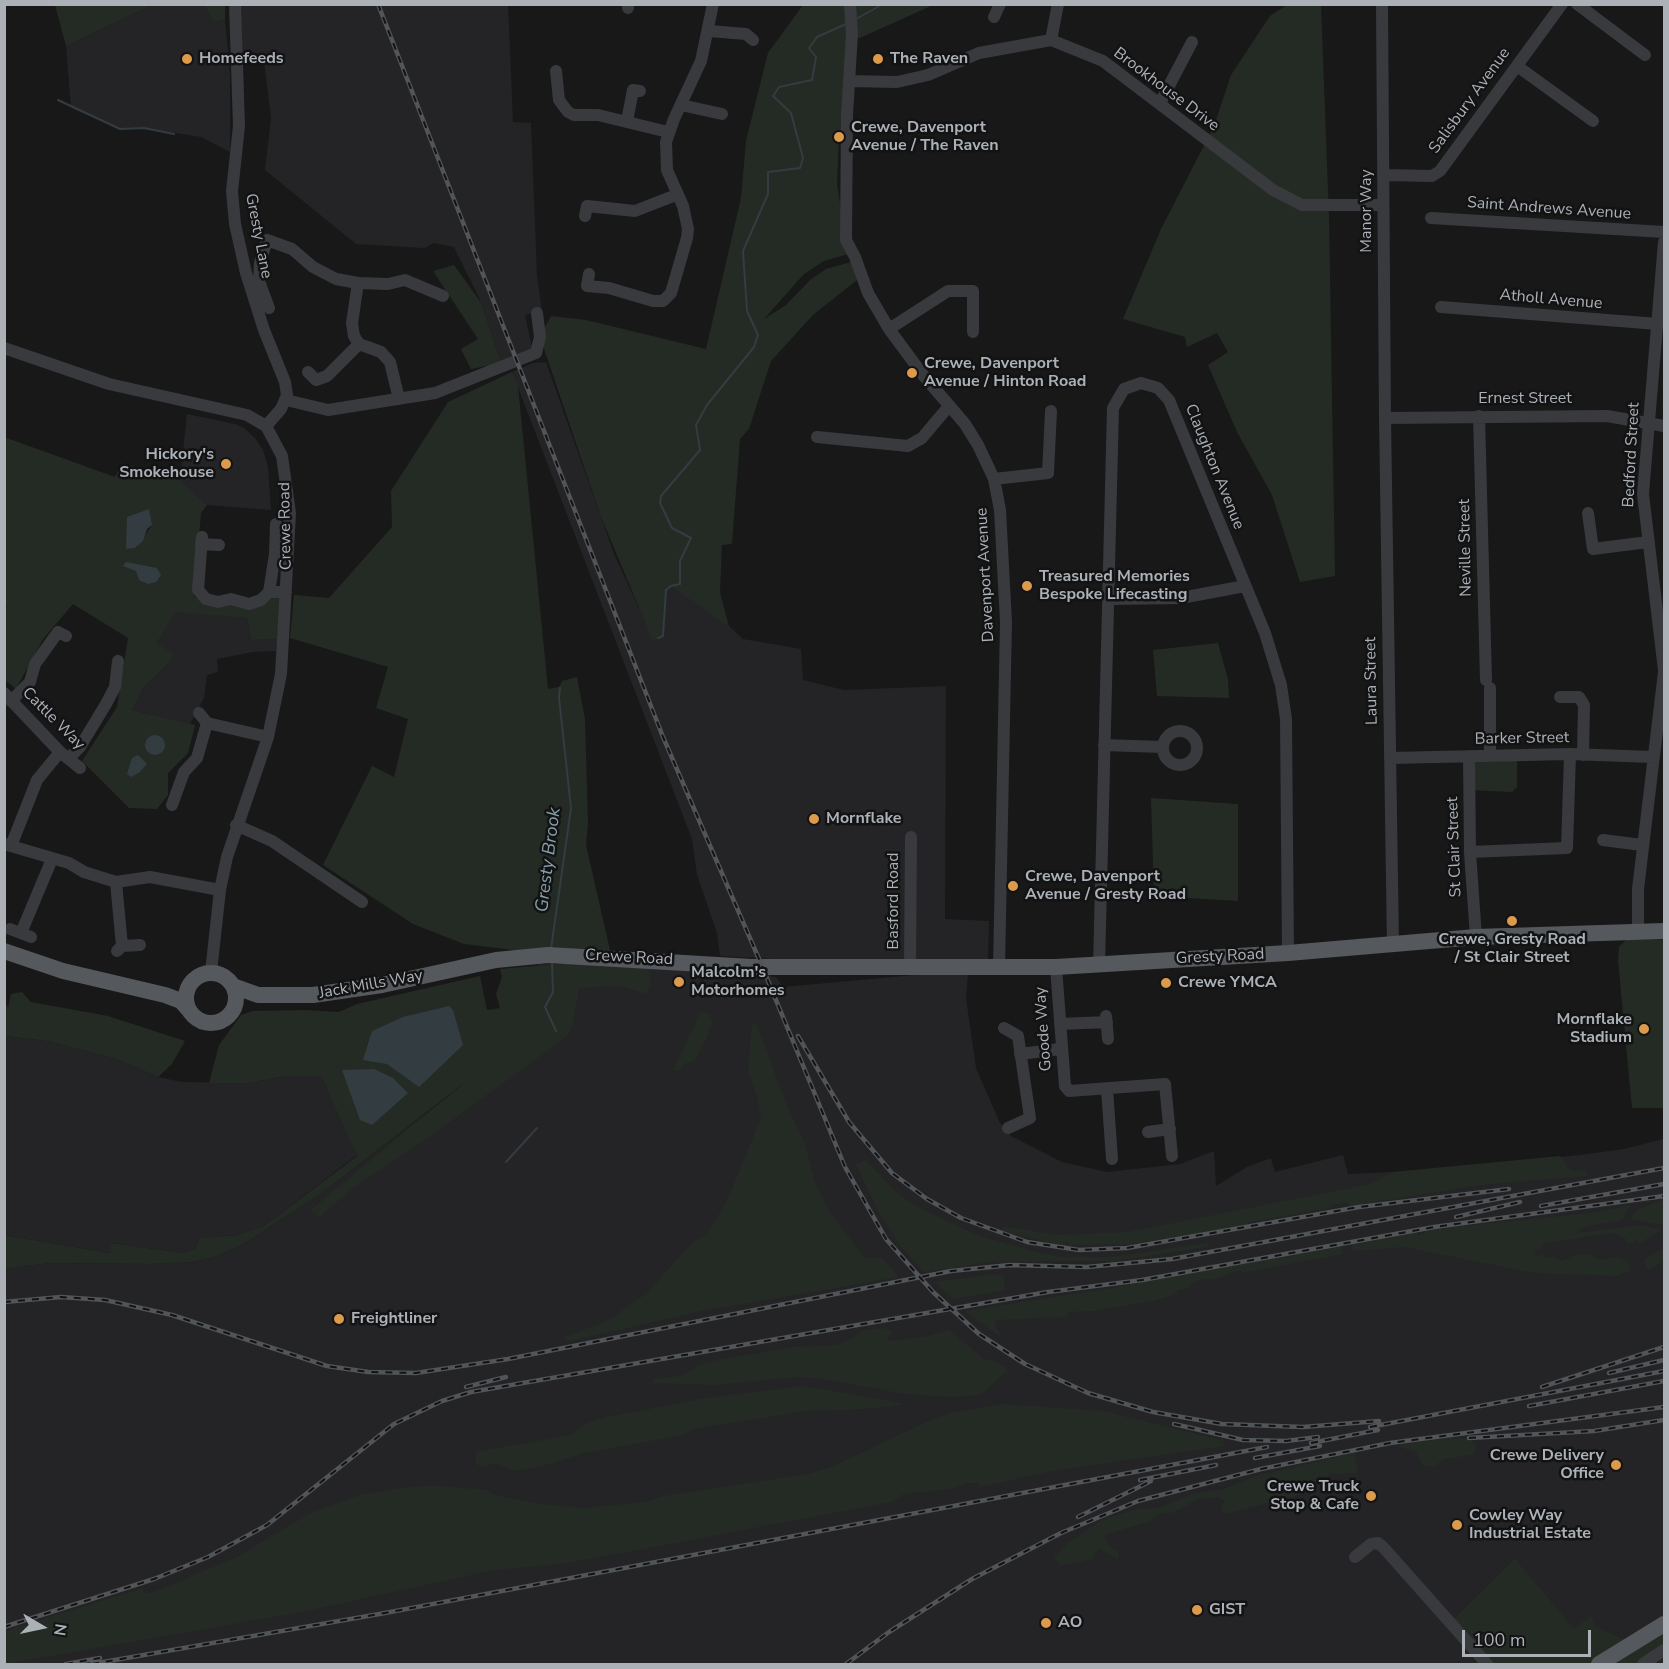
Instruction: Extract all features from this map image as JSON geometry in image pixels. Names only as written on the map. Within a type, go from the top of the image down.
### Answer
[{"type":"main road","name":"Gresty Road","points":[[775,967],[1099,966],[1476,937],[1665,931]]},
{"type":"main road","points":[[4,951],[63,971],[181,1000],[188,1009],[199,1020],[216,1023],[225,1019],[235,1005],[233,986],[220,974],[211,972],[196,977],[187,990],[188,1009]]},
{"type":"main road","name":"Crewe Road","points":[[482,962],[551,955],[775,967]]},
{"type":"main road","name":"Jack Mills Way","points":[[233,986],[258,994],[313,996],[358,990],[482,962]]},
{"type":"main road","points":[[165,995],[187,990]]},
{"type":"main road","name":"Jack Mills Way","points":[[235,1005],[258,994]]},
{"type":"main road","points":[[1599,1665],[1665,1624]]},
{"type":"street","name":"Gresty Lane","points":[[235,4],[239,126],[232,191],[235,224],[264,330],[285,382],[286,400]]},
{"type":"street","points":[[587,285],[609,288],[653,301],[663,301],[669,296],[687,238],[685,213],[676,195],[666,162],[668,132],[696,76],[709,31],[712,4]]},
{"type":"street","name":"Davenport Avenue","points":[[850,4],[852,34],[846,240],[855,256],[868,293],[888,329],[969,431],[994,479],[1003,539],[1006,622],[999,967]]},
{"type":"street","points":[[994,17],[1000,4]]},
{"type":"street","points":[[849,81],[897,82],[928,75],[979,53],[1051,40],[1058,4]]},
{"type":"street","name":"Manor Way","points":[[1382,4],[1385,418]]},
{"type":"street","name":"Salisbury Avenue","points":[[1383,176],[1432,176],[1440,171],[1562,4]]},
{"type":"street","points":[[1576,4],[1645,55]]},
{"type":"street","points":[[709,31],[748,33]]},
{"type":"street","name":"Brookhouse Drive","points":[[1051,40],[1103,62],[1273,190],[1302,205],[1383,204]]},
{"type":"street","points":[[1160,103],[1192,42]]},
{"type":"street","points":[[1517,66],[1593,121]]},
{"type":"street","points":[[556,71],[559,100],[567,112],[627,121],[668,132]]},
{"type":"street","points":[[627,121],[633,90]]},
{"type":"street","points":[[681,105],[722,114]]},
{"type":"street","points":[[587,206],[635,212],[676,195]]},
{"type":"street","name":"Saint Andrews Avenue","points":[[1431,218],[1665,232]]},
{"type":"street","points":[[269,308],[259,281],[260,263],[267,240],[292,249],[313,267],[336,279],[358,283],[388,284],[405,280],[443,296]]},
{"type":"street","name":"Bedford Street","points":[[1638,931],[1638,889],[1642,845],[1665,671],[1643,494],[1665,242]]},
{"type":"street","points":[[358,283],[352,323],[359,344]]},
{"type":"street","points":[[888,329],[948,291],[973,291],[973,332]]},
{"type":"street","name":"Atholl Avenue","points":[[1441,307],[1658,324]]},
{"type":"street","points":[[4,348],[109,384],[238,411],[266,426],[286,400],[328,410],[435,393],[536,353],[540,337],[537,314]]},
{"type":"street","points":[[359,344],[381,352],[390,362],[399,399]]},
{"type":"street","points":[[308,372],[316,380],[327,376],[359,344]]},
{"type":"street","name":"Claughton Avenue","points":[[1099,966],[1113,408],[1120,393],[1129,386],[1141,383],[1158,388],[1169,400],[1265,633],[1281,685],[1286,719],[1288,953]]},
{"type":"street","points":[[817,437],[908,446],[922,438],[949,406]]},
{"type":"street","points":[[994,479],[1048,472],[1051,411]]},
{"type":"street","name":"Neville Street","points":[[1479,416],[1490,756]]},
{"type":"street","name":"Ernest Street","points":[[1385,418],[1607,416],[1665,426]]},
{"type":"street","name":"Laura Street","points":[[1385,418],[1393,945]]},
{"type":"street","name":"Crewe Road","points":[[211,972],[220,890],[236,825],[268,737],[281,674],[290,513],[278,445],[266,426]]},
{"type":"street","points":[[1588,513],[1593,549],[1648,542]]},
{"type":"street","points":[[219,546],[201,541],[198,590],[206,599],[218,602],[231,598],[249,604],[261,600],[268,592],[276,554],[276,524]]},
{"type":"street","points":[[1108,598],[1181,598],[1245,586]]},
{"type":"street","points":[[268,592],[286,592]]},
{"type":"street","points":[[8,697],[30,682],[35,664],[58,632],[66,636]]},
{"type":"street","points":[[113,668],[115,687],[106,704],[80,747],[65,755],[37,780],[8,845],[116,882],[150,877],[220,890]]},
{"type":"street","name":"Cattle Way","points":[[8,697],[80,768]]},
{"type":"street","points":[[1560,697],[1579,698],[1584,705],[1583,754]]},
{"type":"street","points":[[178,799],[184,772],[197,758],[203,718],[268,737]]},
{"type":"street","points":[[1104,745],[1163,747]]},
{"type":"street","points":[[1470,852],[1568,848],[1570,754]]},
{"type":"street","name":"Barker Street","points":[[1390,758],[1570,754],[1653,757]]},
{"type":"street","name":"St Clair Street","points":[[1469,756],[1470,852],[1476,937]]},
{"type":"street","points":[[236,825],[272,841],[362,902]]},
{"type":"street","name":"Basford Road","points":[[910,965],[911,837]]},
{"type":"street","points":[[1603,840],[1642,845]]},
{"type":"street","points":[[20,933],[52,859]]},
{"type":"street","points":[[116,882],[119,949],[140,945]]},
{"type":"street","name":"Goode Way","points":[[1056,967],[1060,1049],[1065,1086],[1069,1091],[1164,1084],[1172,1156]]},
{"type":"street","points":[[1060,1024],[1106,1019],[1108,1039]]},
{"type":"street","points":[[1004,1028],[1018,1036],[1030,1118],[1008,1128]]},
{"type":"street","points":[[1020,1054],[1060,1049]]},
{"type":"street","points":[[1107,1089],[1112,1159]]},
{"type":"street","points":[[1148,1131],[1170,1129]]},
{"type":"street","points":[[1355,1557],[1371,1544],[1378,1543],[1383,1546],[1487,1665]]},
{"type":"street","points":[[1643,1665],[1661,1653],[1645,1636]]},
{"type":"shaded area","points":[[55,4],[152,5],[66,46]]},
{"type":"shaded area","points":[[152,5],[204,5],[213,22],[225,20],[230,74],[230,152],[201,137],[145,128],[120,129],[71,108],[66,46]]},
{"type":"shaded area","points":[[204,5],[225,5],[225,20],[213,22]]},
{"type":"shaded area","points":[[241,5],[508,5],[513,122],[531,123],[537,276],[542,311],[525,315],[532,348],[529,351],[501,363],[482,304],[454,247],[434,243],[424,248],[356,244],[265,170],[271,118],[263,53],[241,57]]},
{"type":"shaded area","points":[[803,5],[933,5],[860,38],[852,34],[847,115],[839,137],[837,184],[848,254],[824,261],[804,274],[764,319],[786,305],[810,280],[826,269],[851,262],[857,280],[813,315],[771,361],[749,429],[740,439],[732,544],[722,545],[720,592],[729,627],[671,586],[666,590],[663,636],[653,641],[601,517],[540,337],[551,316],[586,320],[706,349],[741,198],[746,141],[768,53]]},
{"type":"shaded area","points":[[1287,5],[1321,5],[1329,217],[1335,576],[1300,582],[1272,495],[1237,432],[1208,365],[1228,352],[1217,333],[1187,347],[1185,337],[1123,319],[1161,229],[1214,126],[1231,75],[1270,16]]},
{"type":"shaded area","points":[[454,265],[482,304],[501,363],[471,369],[461,349],[478,339],[433,271]]},
{"type":"shaded area","points":[[546,362],[614,554],[650,632],[663,636],[666,590],[671,586],[718,616],[743,639],[801,649],[803,680],[844,690],[946,686],[945,919],[989,921],[988,959],[775,959],[720,956],[717,933],[697,875],[692,839],[512,372],[533,363]]},
{"type":"shaded area","points":[[512,372],[518,386],[548,689],[559,687],[562,681],[577,677],[585,719],[588,824],[586,845],[610,950],[513,950],[464,944],[413,924],[323,865],[372,766],[394,777],[408,719],[376,708],[388,667],[290,638],[294,595],[329,598],[392,527],[391,491],[448,402]]},
{"type":"shaded area","points":[[187,414],[235,424],[244,428],[255,438],[263,450],[268,467],[271,510],[207,505],[180,480]]},
{"type":"shaded area","points":[[4,437],[115,477],[122,463],[180,480],[207,505],[201,513],[194,596],[203,602],[259,607],[271,598],[277,597],[281,601],[277,639],[251,640],[247,618],[175,612],[157,643],[173,654],[171,661],[144,687],[132,710],[195,725],[188,753],[168,773],[168,795],[157,809],[129,808],[82,761],[117,707],[128,638],[73,604],[43,639],[16,689],[5,680],[4,612],[7,606],[4,604]],"holes":[[[152,525],[136,548],[127,548],[129,530]]]},
{"type":"shaded area","points":[[149,509],[152,525],[147,529],[143,541],[135,548],[126,549],[127,517]]},
{"type":"shaded area","points":[[126,562],[157,568],[161,575],[156,582],[148,584],[139,580],[136,571],[123,566]]},
{"type":"shaded area","points":[[175,611],[247,618],[251,640],[277,639],[276,651],[253,652],[217,659],[218,672],[207,675],[204,698],[190,724],[132,710],[144,687],[171,661],[157,643]]},
{"type":"shaded area","points":[[1218,643],[1228,679],[1229,698],[1157,696],[1153,650]]},
{"type":"shaded area","points":[[155,735],[162,738],[165,745],[162,752],[155,755],[148,752],[145,745],[148,738]]},
{"type":"shaded area","points":[[138,755],[147,764],[131,777],[127,774],[132,758]]},
{"type":"shaded area","points":[[1517,755],[1517,787],[1512,792],[1469,790],[1469,756]]},
{"type":"shaded area","points":[[1151,798],[1238,804],[1238,901],[1154,896]]},
{"type":"shaded area","name":"Mornflake Stadium","points":[[1627,939],[1664,940],[1664,1108],[1632,1108],[1618,960],[1619,947]]},
{"type":"shaded area","points":[[566,963],[648,967],[651,983],[647,994],[621,986],[579,988],[572,1027],[566,1037],[429,1137],[353,1188],[319,1217],[311,1210],[468,1080],[322,1193],[242,1245],[218,1256],[193,1262],[50,1263],[5,1269],[4,1235],[110,1253],[111,1243],[184,1253],[195,1249],[200,1238],[237,1235],[264,1226],[357,1156],[321,1076],[286,1076],[249,1083],[209,1083],[219,1045],[241,1015],[253,1011],[339,1012],[357,1004],[480,976],[487,1010],[500,1008],[496,994],[502,977],[500,969]]},
{"type":"shaded area","points":[[539,964],[689,968],[707,974],[714,971],[776,977],[783,987],[937,973],[968,973],[966,998],[976,1068],[1000,1123],[1011,1136],[1062,1162],[1107,1172],[1180,1164],[1214,1151],[1216,1186],[1247,1167],[1271,1158],[1275,1172],[1343,1155],[1348,1174],[1393,1172],[1580,1155],[1624,1149],[1664,1139],[1664,1664],[5,1664],[5,1269],[50,1263],[193,1262],[218,1256],[242,1245],[322,1193],[529,1034]]},
{"type":"shaded area","points":[[22,992],[31,1002],[108,1016],[185,1041],[172,1064],[158,1077],[116,1059],[48,1041],[5,1036],[5,1002],[8,1008],[11,994]]},
{"type":"shaded area","points":[[449,1006],[453,1010],[463,1045],[419,1087],[387,1064],[363,1060],[372,1031],[403,1017]]},
{"type":"shaded area","points":[[701,1011],[709,1014],[712,1023],[705,1042],[694,1061],[684,1064],[680,1070],[673,1071]]},
{"type":"shaded area","points":[[752,1024],[757,1025],[787,1106],[805,1144],[815,1183],[829,1211],[864,1258],[882,1258],[899,1277],[702,1311],[566,1342],[565,1337],[609,1320],[647,1293],[694,1241],[706,1236],[728,1199],[761,1118],[748,1069]]},
{"type":"shaded area","points":[[4,1036],[48,1041],[116,1059],[158,1077],[182,1082],[249,1083],[286,1076],[321,1076],[357,1155],[264,1226],[237,1235],[200,1238],[195,1249],[184,1253],[112,1243],[110,1253],[5,1235]]},
{"type":"shaded area","points":[[374,1069],[393,1078],[408,1093],[372,1125],[360,1120],[342,1070]]},
{"type":"shaded area","points":[[1560,1156],[1567,1167],[1574,1171],[1586,1169],[1588,1176],[1480,1185],[1350,1206],[1348,1202],[1332,1205],[1330,1208],[1250,1222],[1241,1227],[1130,1244],[1069,1245],[1069,1242],[1065,1242],[1064,1245],[1003,1231],[1003,1226],[1058,1235],[1128,1232],[1371,1184],[1393,1172]]},
{"type":"shaded area","points":[[866,1160],[893,1190],[914,1205],[979,1236],[1040,1253],[1062,1257],[1112,1257],[1207,1243],[1208,1247],[1114,1261],[991,1262],[924,1272],[901,1246],[880,1214],[856,1165]]},
{"type":"shaded area","points":[[1664,1199],[1664,1225],[1630,1219],[1638,1210]]},
{"type":"shaded area","points":[[1631,1205],[1623,1218],[1617,1221],[1583,1227],[1575,1233],[1643,1225],[1662,1230],[1640,1243],[1636,1240],[1628,1244],[1626,1239],[1613,1233],[1545,1243],[1541,1245],[1544,1248],[1535,1249],[1536,1256],[1545,1254],[1545,1258],[1553,1257],[1563,1261],[1574,1255],[1588,1254],[1600,1260],[1615,1257],[1625,1260],[1630,1265],[1629,1271],[1617,1276],[1535,1273],[1405,1247],[1351,1251],[1352,1243],[1417,1232],[1418,1235],[1425,1234],[1425,1230],[1589,1213]]},
{"type":"shaded area","points":[[1341,1245],[1343,1254],[1243,1273],[1241,1270],[1211,1280],[1205,1278],[1190,1284],[1191,1287],[1177,1291],[1177,1294],[1153,1301],[1094,1311],[1068,1312],[1068,1317],[995,1320],[995,1327],[1001,1334],[1000,1336],[964,1311],[1106,1289]]},
{"type":"shaded area","points":[[1664,1248],[1664,1260],[1651,1269],[1646,1268],[1645,1259]]},
{"type":"shaded area","points":[[993,1274],[1004,1276],[1005,1290],[953,1299],[935,1282]]},
{"type":"shaded area","points":[[886,1328],[892,1332],[886,1341],[924,1337],[949,1330],[984,1359],[997,1362],[1008,1370],[980,1395],[952,1397],[905,1394],[824,1379],[796,1377],[715,1385],[653,1383],[654,1379],[684,1375],[699,1365],[713,1361],[793,1347],[839,1345],[865,1330]]},
{"type":"shaded area","points":[[805,1386],[901,1403],[901,1405],[807,1411],[692,1429],[683,1435],[585,1453],[542,1466],[513,1471],[497,1463],[481,1467],[476,1463],[476,1452],[571,1435],[587,1423],[607,1417],[700,1399]]},
{"type":"shaded area","points":[[1002,1404],[1103,1411],[1225,1441],[1224,1446],[1053,1471],[979,1487],[979,1483],[969,1483],[950,1489],[904,1494],[891,1502],[639,1550],[560,1564],[494,1570],[302,1612],[5,1664],[5,1631],[143,1588],[145,1594],[156,1591],[237,1557],[309,1514],[359,1495],[410,1487],[438,1486],[488,1490],[492,1494],[534,1503],[582,1508],[645,1502],[664,1496],[808,1474],[833,1466],[933,1419],[951,1413]]},
{"type":"shaded area","points":[[1455,1438],[1469,1439],[1477,1445],[1472,1455],[1443,1459],[1434,1467],[1422,1465],[1416,1452],[1399,1447],[1401,1444]]},
{"type":"shaded area","points":[[1354,1453],[1358,1473],[1330,1474],[1325,1479],[1302,1486],[1299,1495],[1225,1514],[1221,1509],[1225,1501],[1216,1497],[1198,1499],[1171,1513],[1161,1513],[1148,1522],[1104,1535],[1107,1544],[1119,1553],[1118,1559],[1100,1549],[1095,1553],[1094,1559],[1061,1565],[1054,1558],[1069,1542],[1106,1518],[1138,1509],[1158,1508],[1195,1493],[1224,1489],[1252,1477]]},
{"type":"shaded area","points":[[1515,1559],[1574,1629],[1591,1616],[1595,1627],[1623,1639],[1664,1624],[1664,1650],[1643,1664],[1485,1664],[1449,1624]]},
{"type":"waterway","name":"Gresty Brook","points":[[856,19],[883,4]]},
{"type":"waterway","name":"Gresty Brook","points":[[658,638],[663,636],[666,590],[680,584],[680,561],[691,538],[672,528],[660,503],[661,496],[700,450],[696,425],[707,405],[754,347],[758,335],[747,311],[743,251],[768,194],[768,172],[800,168],[803,158],[791,113],[773,96],[779,87],[812,80],[816,57],[809,48],[817,37],[846,24]]},
{"type":"waterway","points":[[58,100],[120,129],[144,128],[174,134]]},
{"type":"waterway","name":"Gresty Brook","points":[[551,949],[571,808],[559,698],[560,688]]},
{"type":"waterway","name":"Gresty Brook","points":[[552,963],[553,992],[545,1007],[556,1031]]},
{"type":"waterway","name":"Gresty Brook","points":[[506,1162],[537,1128]]},
{"type":"railway","points":[[378,4],[663,737],[759,959],[845,1167],[886,1239],[933,1292],[979,1334],[1025,1364],[1088,1393],[1153,1412],[1222,1424],[1303,1427],[1379,1421]]},
{"type":"railway","points":[[798,1036],[849,1122],[892,1173],[927,1199],[961,1218],[1027,1242],[1079,1250],[1127,1248],[1359,1207],[1509,1189]]},
{"type":"railway","points":[[4,1302],[61,1297],[105,1300],[172,1315],[327,1366],[368,1372],[416,1373],[508,1359],[951,1271],[1010,1265],[1087,1267],[1172,1259],[1664,1168]]},
{"type":"railway","points":[[1541,1206],[1664,1184]]},
{"type":"railway","points":[[4,1627],[154,1579],[208,1557],[267,1525],[394,1424],[442,1401],[471,1392],[1048,1292],[1142,1280],[1434,1227],[1664,1196]]},
{"type":"railway","points":[[1456,1217],[1520,1202]]},
{"type":"railway","points":[[1542,1387],[1664,1347]]},
{"type":"railway","points":[[1609,1373],[1664,1360]]},
{"type":"railway","points":[[1370,1427],[1664,1371]]},
{"type":"railway","points":[[466,1387],[506,1377]]},
{"type":"railway","points":[[1529,1406],[1664,1381]]},
{"type":"railway","points":[[846,1664],[889,1632],[972,1579],[1061,1533],[1138,1501],[1261,1469],[1390,1443],[1664,1407]]},
{"type":"railway","points":[[1469,1438],[1594,1431],[1664,1420]]},
{"type":"railway","points":[[1174,1424],[1243,1440],[1286,1441],[1318,1437]]},
{"type":"railway","points":[[1311,1443],[1378,1430]]},
{"type":"railway","points":[[1255,1458],[1320,1446]]},
{"type":"railway","points":[[92,1664],[385,1613],[1267,1447]]},
{"type":"railway","points":[[1140,1480],[1216,1465]]},
{"type":"railway","points":[[1078,1517],[1151,1481]]},
{"type":"railway","points":[[66,1664],[100,1658]]},
{"type":"place","name":"Homefeeds","points":[[187,59]]},
{"type":"place","name":"The Raven","points":[[878,59]]},
{"type":"place","name":"Crewe, Davenport Avenue / The Raven","points":[[839,137]]},
{"type":"place","name":"Crewe, Davenport Avenue / Hinton Road","points":[[912,373]]},
{"type":"place","name":"Hickory's Smokehouse","points":[[226,464]]},
{"type":"place","name":"Treasured Memories Bespoke Lifecasting","points":[[1027,586]]},
{"type":"place","name":"Mornflake","points":[[814,819]]},
{"type":"place","name":"Crewe, Davenport Avenue / Gresty Road","points":[[1013,886]]},
{"type":"place","name":"Crewe, Gresty Road / St Clair Street","points":[[1512,921]]},
{"type":"place","name":"Malcolm's Motorhomes","points":[[679,982]]},
{"type":"place","name":"Crewe YMCA","points":[[1166,983]]},
{"type":"place","name":"Mornflake Stadium","points":[[1644,1029]]},
{"type":"place","name":"Freightliner","points":[[339,1319]]},
{"type":"place","name":"Crewe Delivery Office","points":[[1616,1465]]},
{"type":"place","name":"Crewe Truck Stop & Cafe","points":[[1371,1496]]},
{"type":"place","name":"Cowley Way Industrial Estate","points":[[1457,1525]]},
{"type":"place","name":"GIST","points":[[1197,1610]]},
{"type":"place","name":"AO","points":[[1046,1623]]}]
